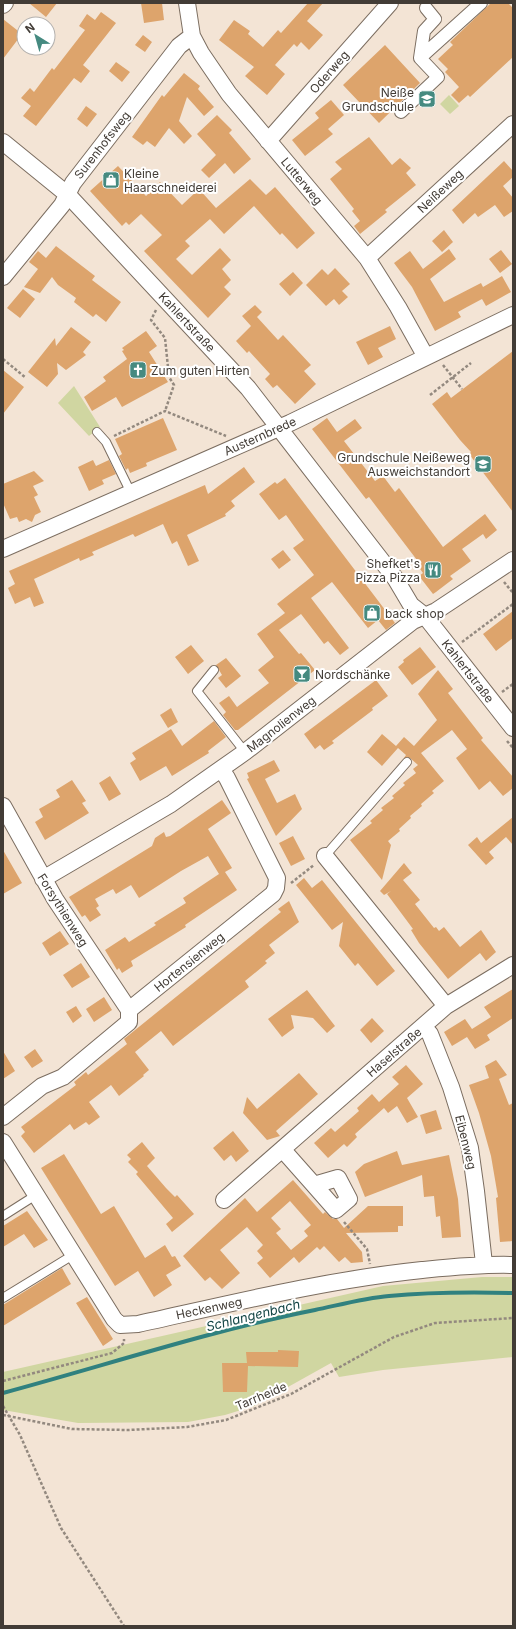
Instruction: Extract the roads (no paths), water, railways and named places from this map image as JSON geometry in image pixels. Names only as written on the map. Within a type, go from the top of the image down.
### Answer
[{"type":"street","name":"Lutterweg","points":[[186,3],[192,36],[229,94],[367,258],[431,355]]},
{"type":"street","name":"Oderweg","points":[[268,141],[390,3]]},
{"type":"street","points":[[420,58],[481,3]]},
{"type":"street","points":[[420,58],[424,31],[435,19],[426,5]]},
{"type":"street","name":"Surenhofsweg","points":[[3,276],[62,205],[73,183],[179,46],[192,36]]},
{"type":"street","points":[[401,112],[438,77],[420,58]]},
{"type":"street","name":"Neißeweg","points":[[367,258],[513,124]]},
{"type":"street","name":"Kahlertstraße","points":[[3,142],[68,194],[248,388],[395,578],[411,605],[424,615],[513,728]]},
{"type":"street","name":"Austernbrede","points":[[3,549],[279,427],[513,315]]},
{"type":"street","name":"Magnolienweg","points":[[44,879],[171,804],[245,752],[412,622],[424,615],[436,611],[513,560]]},
{"type":"street","name":"Hortensienweg","points":[[129,1010],[273,894],[276,888],[277,878],[227,778],[221,769]]},
{"type":"street","name":"Forsythienweg","points":[[3,806],[54,899],[129,1010]]},
{"type":"street","points":[[325,856],[446,1006]]},
{"type":"street","name":"Haselstraße","points":[[224,1200],[446,1006],[513,965]]},
{"type":"street","points":[[3,1117],[42,1086],[62,1077],[129,1022],[129,1010]]},
{"type":"street","name":"Eibenweg","points":[[423,1026],[430,1034],[451,1087],[470,1148],[484,1264]]},
{"type":"street","points":[[3,1142],[73,1255]]},
{"type":"street","points":[[283,1150],[336,1210],[349,1199],[338,1178],[314,1185]]},
{"type":"street","name":"Heckenweg","points":[[73,1255],[114,1319],[120,1325],[127,1325],[313,1285],[372,1275],[484,1264],[513,1265]]},
{"type":"lane","points":[[97,432],[106,442],[131,493]]},
{"type":"lane","points":[[214,670],[197,691],[245,752]]},
{"type":"lane","points":[[325,856],[407,762]]},
{"type":"lane","points":[[3,1216],[36,1196]]},
{"type":"lane","points":[[3,1298],[73,1255]]},
{"type":"waterway","name":"Schlangenbach","points":[[3,1393],[236,1328],[275,1318],[361,1300],[420,1294],[467,1292],[513,1293]]},
{"type":"place","name":"Neiße Grundschule","points":[[427,99]]},
{"type":"place","name":"Kleine Haarschneiderei","points":[[111,180]]},
{"type":"place","name":"Zum guten Hirten","points":[[138,370]]},
{"type":"place","name":"Grundschule Neißeweg Ausweichstandort","points":[[483,464]]},
{"type":"place","name":"Shefket's Pizza Pizza","points":[[433,570]]},
{"type":"place","name":"back shop","points":[[372,613]]},
{"type":"place","name":"Nordschänke","points":[[302,674]]}]
